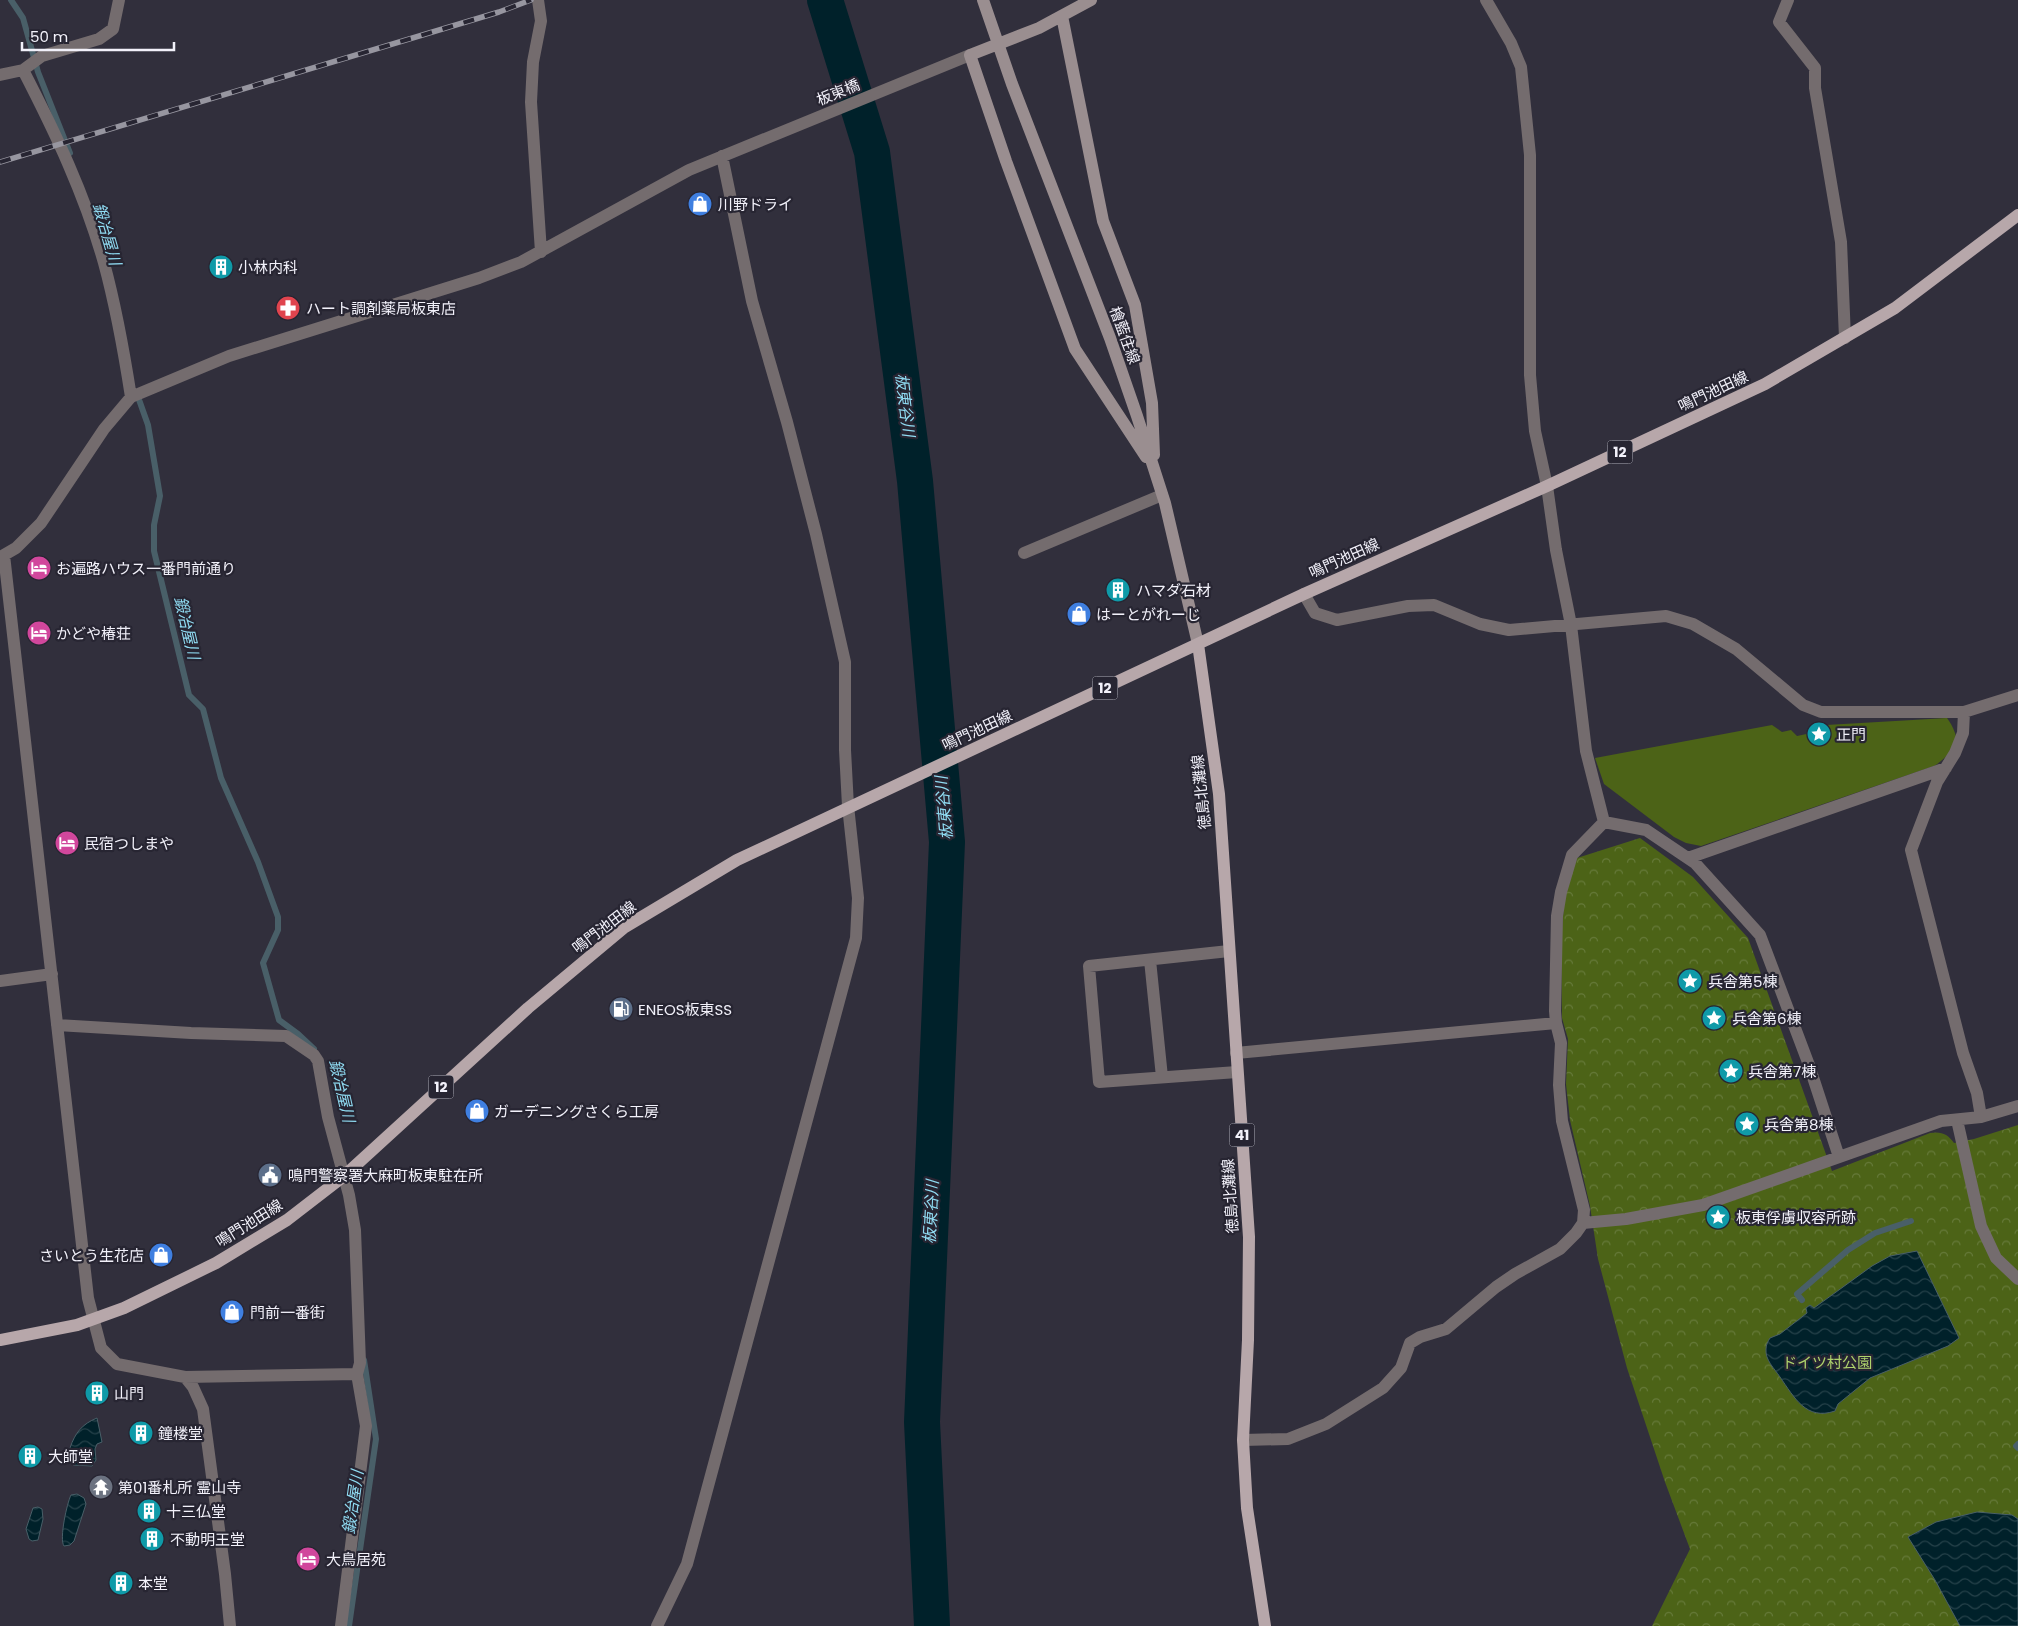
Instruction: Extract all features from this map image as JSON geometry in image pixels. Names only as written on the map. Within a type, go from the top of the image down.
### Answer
[{"type":"main road","name":"檜藍住線","points":[[983,0],[1012,84],[1110,338],[1162,495],[1198,644]]},
{"type":"main road","points":[[1092,0],[1039,28],[970,55],[1006,161],[1075,349],[1154,470]]},
{"type":"main road","points":[[1062,16],[1103,222],[1135,305],[1152,403],[1154,470]]},
{"type":"main road","name":"鳴門池田線","points":[[0,1340],[94,1321],[216,1262],[287,1220],[344,1176],[528,1008],[625,927],[737,860],[848,806],[1013,731],[1304,594],[1547,486],[1765,384],[1895,308],[2018,215]]},
{"type":"main road","name":"徳島北灘線","points":[[1198,644],[1219,794],[1249,1236],[1248,1340],[1243,1440],[1247,1508],[1265,1626]]},
{"type":"street","points":[[0,75],[23,70],[42,56],[99,39],[113,29],[119,0]]},
{"type":"street","points":[[538,0],[540,21],[533,62],[531,102],[541,252]]},
{"type":"street","points":[[1486,0],[1511,43],[1521,67],[1530,155],[1530,375],[1535,431],[1547,486],[1556,550],[1571,625],[1586,751],[1604,822]]},
{"type":"street","points":[[1788,0],[1779,22],[1815,68],[1815,88],[1841,242],[1845,338]]},
{"type":"street","name":"板東橋","points":[[131,397],[229,356],[479,278],[521,262],[689,170],[970,55]]},
{"type":"street","points":[[23,70],[54,132],[81,196],[103,262],[120,329],[131,397],[104,429],[41,523],[16,548],[2,556],[52,974],[88,1298],[100,1348],[117,1364],[185,1377],[357,1374]]},
{"type":"street","points":[[657,1626],[687,1564],[856,938],[858,898],[848,806],[845,750],[845,662],[816,534],[787,422],[752,301],[722,156]]},
{"type":"street","points":[[1024,554],[1162,495]]},
{"type":"street","points":[[1304,594],[1315,614],[1337,620],[1408,606],[1434,605],[1480,624],[1509,630],[1666,616],[1693,624],[1736,649],[1803,705],[1821,712],[1964,712],[2018,695]]},
{"type":"street","points":[[1964,712],[1963,733],[1955,753],[1937,782],[1912,850],[1963,1053],[1977,1093],[1981,1117]]},
{"type":"street","points":[[1688,858],[1946,768]]},
{"type":"street","points":[[1604,822],[1646,830],[1688,858],[1760,935],[1809,1065],[1839,1157]]},
{"type":"street","points":[[1243,1440],[1288,1438],[1326,1424],[1383,1388],[1401,1368],[1410,1343],[1420,1337],[1446,1329],[1502,1282],[1560,1249],[1583,1223],[1584,1210],[1562,1122],[1559,1085],[1561,1043],[1556,1023],[1557,916],[1561,892],[1572,855],[1604,822]]},
{"type":"street","points":[[1229,952],[1089,966],[1099,1082],[1237,1072]]},
{"type":"street","points":[[1150,960],[1162,1077]]},
{"type":"street","points":[[0,981],[52,974]]},
{"type":"street","points":[[1236,1053],[1556,1023]]},
{"type":"street","points":[[57,1024],[190,1033],[286,1036],[314,1055],[318,1061],[328,1117],[353,1211],[360,1363],[357,1374],[366,1426],[341,1626]]},
{"type":"street","points":[[1583,1223],[1691,1209],[1941,1121],[1981,1117],[2018,1106]]},
{"type":"street","points":[[1957,1120],[1981,1226],[1996,1258],[2018,1279]]},
{"type":"street","points":[[185,1377],[193,1387],[203,1409],[230,1626]]},
{"type":"green space","points":[[1947,718],[1955,733],[1955,743],[1950,752],[1934,766],[1701,846],[1686,843],[1674,837],[1604,784],[1595,758],[1772,725],[1782,732],[1791,730],[1797,736],[1811,733],[1809,726]]},
{"type":"green space","name":"ドイツ村公園","points":[[1640,838],[1693,877],[1748,938],[1832,1171],[1930,1133],[1938,1132],[1944,1134],[1954,1143],[1974,1139],[2018,1125],[2018,1626],[1652,1626],[1690,1549],[1665,1482],[1627,1368],[1598,1259],[1590,1206],[1570,1120],[1566,1084],[1568,1039],[1562,1018],[1561,937],[1565,896],[1577,858]]},
{"type":"water","points":[[1917,1251],[1959,1338],[1948,1346],[1870,1378],[1838,1404],[1835,1411],[1816,1413],[1809,1410],[1790,1392],[1768,1360],[1766,1348],[1770,1338],[1780,1334],[1807,1313],[1806,1308],[1810,1305],[1814,1308],[1872,1266],[1890,1256]]},
{"type":"water","points":[[97,1418],[102,1442],[97,1444],[95,1449],[96,1460],[92,1466],[73,1465],[72,1449],[70,1448],[74,1438],[83,1426]]},
{"type":"water","points":[[77,1494],[84,1498],[86,1504],[74,1541],[70,1545],[64,1546],[62,1536],[68,1505],[71,1495]]},
{"type":"water","points":[[38,1507],[42,1509],[43,1519],[38,1540],[32,1541],[29,1539],[26,1529],[33,1508]]},
{"type":"water","points":[[1977,1512],[2012,1515],[2018,1519],[2018,1626],[1960,1626],[1935,1580],[1908,1537],[1936,1522]]},
{"type":"waterway","name":"鍛冶屋川","points":[[11,0],[23,18],[38,72],[70,153]]},
{"type":"waterway","name":"板東谷川","points":[[825,0],[872,152],[915,481],[947,842],[922,1422],[932,1626]]},
{"type":"waterway","name":"鍛冶屋川","points":[[137,394],[148,425],[160,496],[154,525],[154,551],[189,695],[203,709],[221,778],[258,862],[278,917],[278,930],[263,963],[279,1020],[314,1049]]},
{"type":"waterway","points":[[1802,1300],[1797,1294],[1848,1250],[1875,1233],[1911,1221]]},
{"type":"waterway","name":"鍛冶屋川","points":[[349,1626],[376,1439],[364,1360]]},
{"type":"waterway","points":[[2018,1444],[2016,1446],[2018,1448]]},
{"type":"railway","points":[[0,162],[499,12],[531,0]]},
{"type":"place","name":"川野ドライ","points":[[700,204]]},
{"type":"place","name":"小林内科","points":[[221,267]]},
{"type":"place","name":"ハート調剤薬局板東店","points":[[288,308]]},
{"type":"place","name":"お遍路ハウス一番門前通り","points":[[39,568]]},
{"type":"place","name":"ハマダ石材","points":[[1118,590]]},
{"type":"place","name":"はーとがれーじ","points":[[1079,614]]},
{"type":"place","name":"かどや椿荘","points":[[39,633]]},
{"type":"place","name":"正門","points":[[1819,734]]},
{"type":"place","name":"民宿つしまや","points":[[67,843]]},
{"type":"place","name":"兵舎第5棟","points":[[1690,981]]},
{"type":"place","name":"ENEOS板東SS","points":[[621,1009]]},
{"type":"place","name":"兵舎第6棟","points":[[1714,1018]]},
{"type":"place","name":"兵舎第7棟","points":[[1731,1071]]},
{"type":"place","name":"ガーデニングさくら工房","points":[[477,1111]]},
{"type":"place","name":"兵舎第8棟","points":[[1747,1124]]},
{"type":"place","name":"鳴門警察署大麻町板東駐在所","points":[[270,1175]]},
{"type":"place","name":"板東俘虜収容所跡","points":[[1718,1217]]},
{"type":"place","name":"さいとう生花店","points":[[161,1255]]},
{"type":"place","name":"門前一番街","points":[[232,1312]]},
{"type":"place","name":"山門","points":[[97,1393]]},
{"type":"place","name":"鐘楼堂","points":[[141,1433]]},
{"type":"place","name":"大師堂","points":[[30,1456]]},
{"type":"place","name":"第01番札所 霊山寺","points":[[101,1487]]},
{"type":"place","name":"十三仏堂","points":[[149,1511]]},
{"type":"place","name":"不動明王堂","points":[[152,1539]]},
{"type":"place","name":"大鳥居苑","points":[[308,1559]]},
{"type":"place","name":"本堂","points":[[121,1583]]}]
